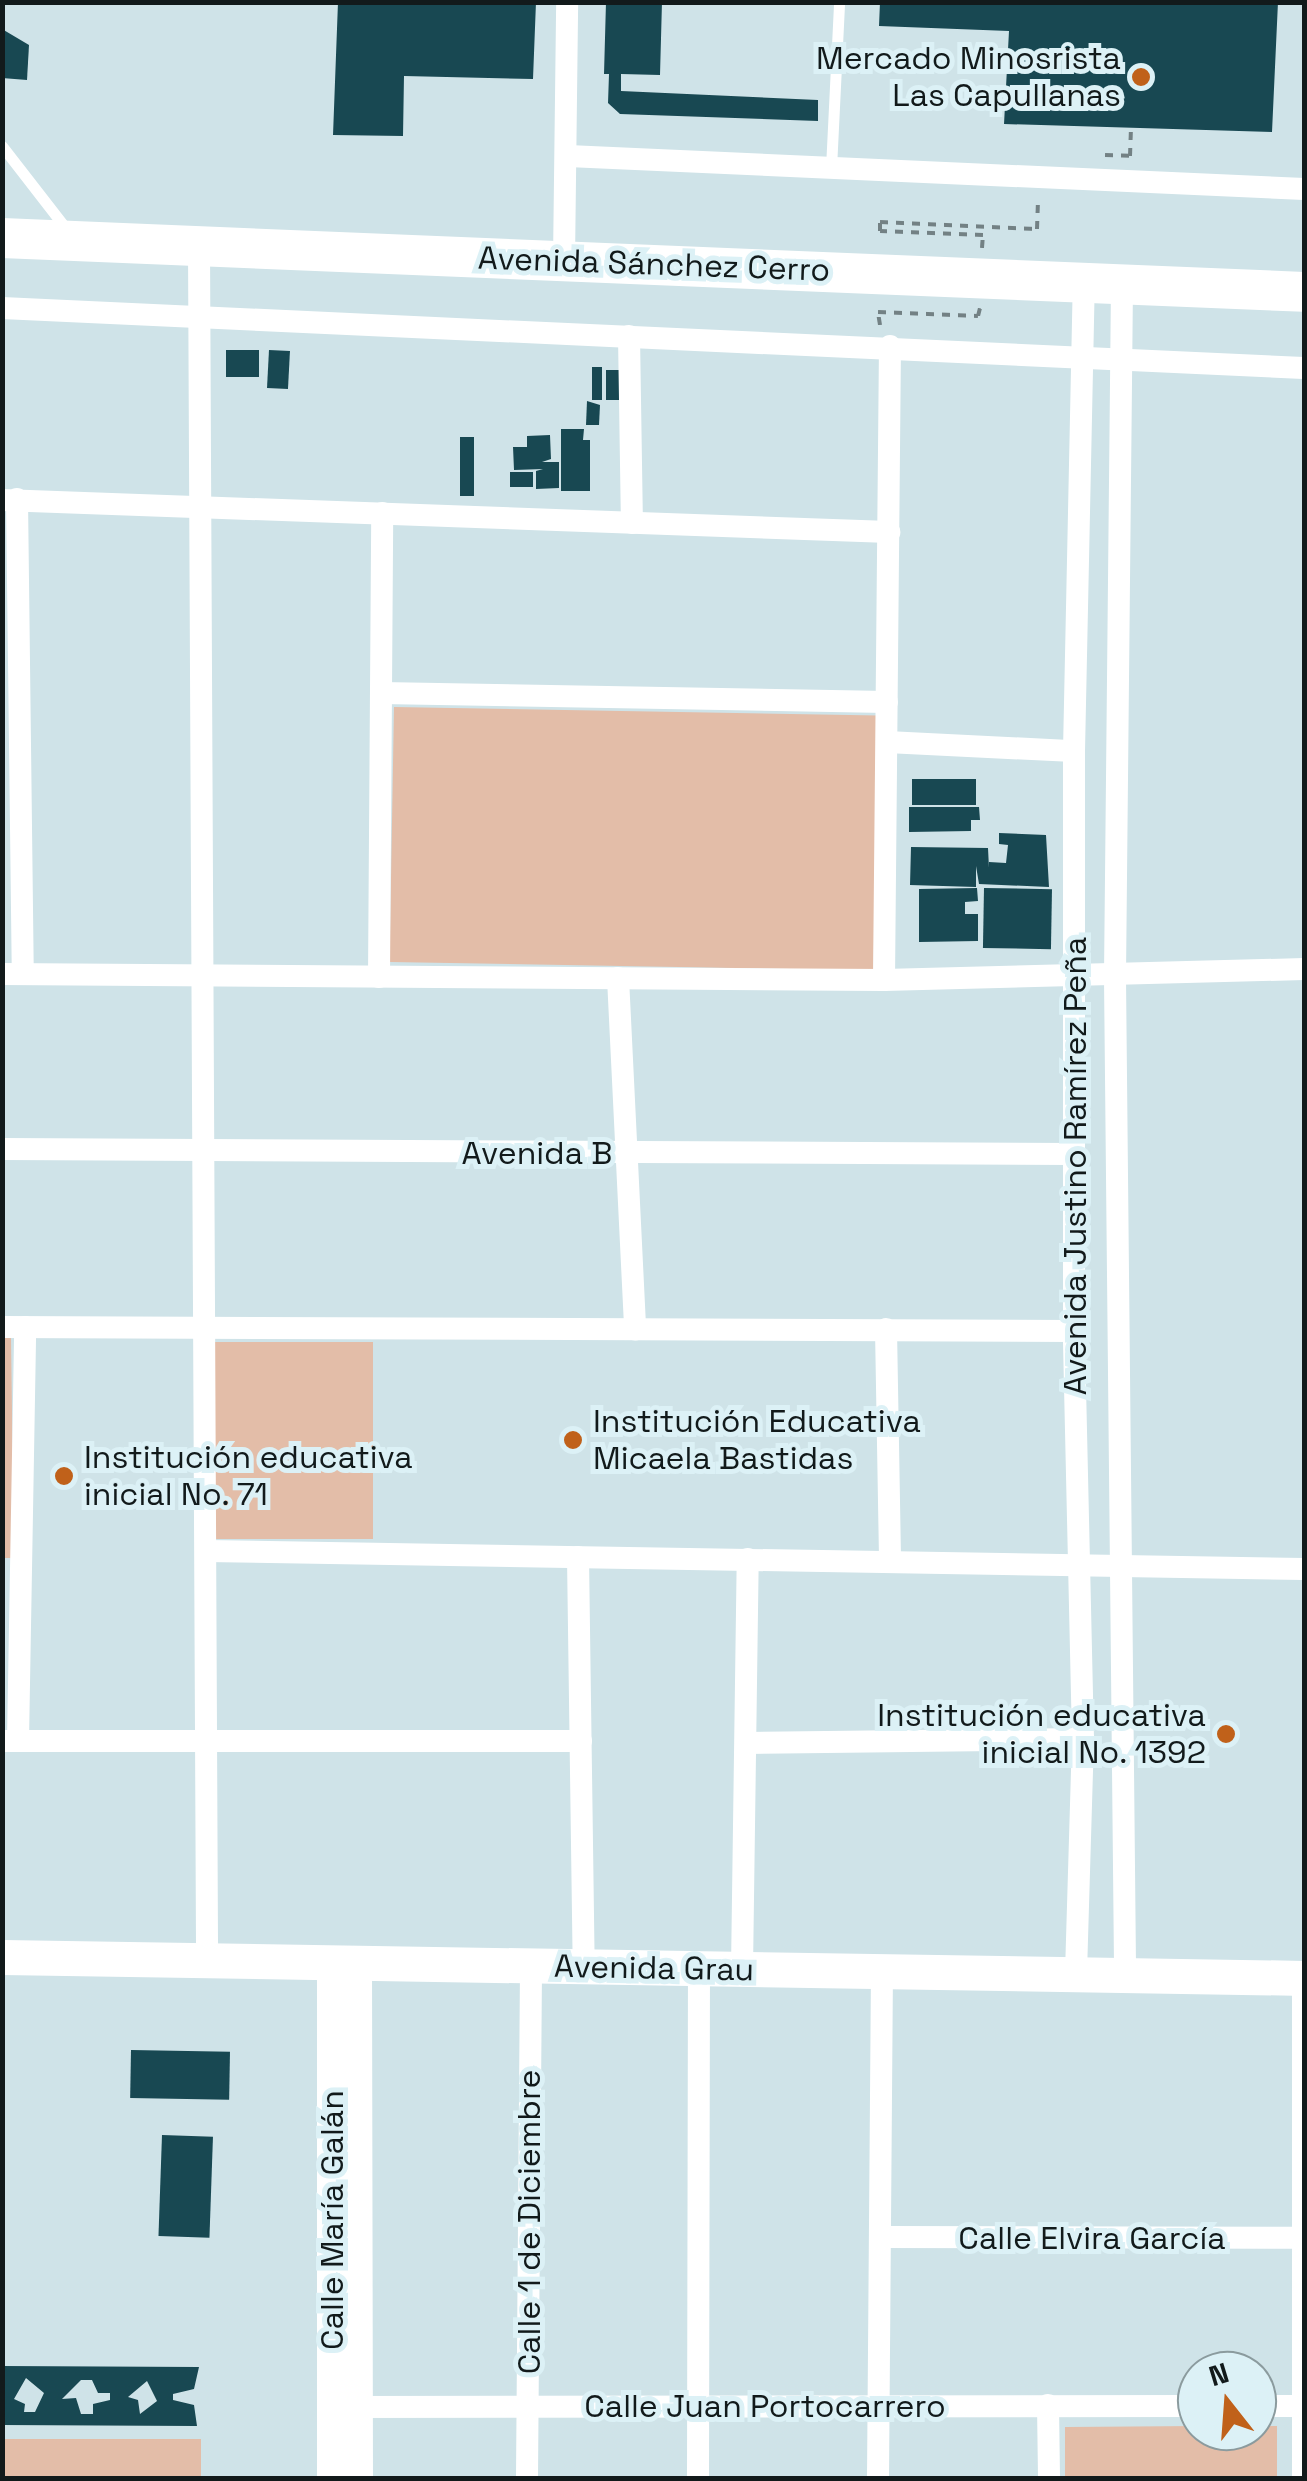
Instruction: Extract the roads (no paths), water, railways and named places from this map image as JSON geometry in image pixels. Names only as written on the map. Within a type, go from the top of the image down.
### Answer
[{"type":"highway","name":"Avenida Sánchez Cerro","points":[[2,238],[1304,292]]},
{"type":"main road","name":"Avenida Grau","points":[[2,1957],[1304,1978]]},
{"type":"street","points":[[564,261],[567,2]]},
{"type":"street","points":[[568,156],[1304,189]]},
{"type":"street","points":[[200,246],[207,1960]]},
{"type":"street","name":"Avenida Justino Ramírez Peña","points":[[1076,1972],[1083,1739],[1072,1154],[1078,359],[1103,283]]},
{"type":"street","name":"Avenida Justino Ramírez Peña","points":[[1103,283],[1116,361],[1117,1569],[1125,1974]]},
{"type":"street","points":[[2,308],[629,336],[893,336],[1078,359],[1304,368]]},
{"type":"street","points":[[629,336],[632,523]]},
{"type":"street","points":[[884,980],[893,336]]},
{"type":"street","points":[[890,532],[10,500],[13,974],[1075,980],[1304,969]]},
{"type":"street","points":[[379,976],[382,513]]},
{"type":"street","points":[[381,692],[887,702]]},
{"type":"street","points":[[887,742],[1074,752]]},
{"type":"street","points":[[618,978],[635,1330]]},
{"type":"street","name":"Avenida B","points":[[2,1149],[1072,1154]]},
{"type":"street","points":[[581,1741],[10,1741],[14,1327],[204,1331],[1074,1330]]},
{"type":"street","points":[[886,1329],[890,1561]]},
{"type":"street","points":[[206,1552],[1304,1570]]},
{"type":"street","points":[[578,1557],[584,1966]]},
{"type":"street","points":[[742,1969],[748,1559]]},
{"type":"street","points":[[746,1743],[1083,1739]]},
{"type":"street","name":"Calle María Galán","points":[[344,1962],[345,2407],[357,2478]]},
{"type":"street","name":"Calle 1 de Diciembre","points":[[527,2478],[531,1966]]},
{"type":"street","points":[[698,2478],[699,1969]]},
{"type":"street","points":[[878,2478],[882,1972]]},
{"type":"street","points":[[1303,2478],[1304,1978]]},
{"type":"street","name":"Calle Elvira García","points":[[880,2237],[1303,2238]]},
{"type":"street","points":[[1048,2405],[1049,2478]]},
{"type":"street","name":"Calle Juan Portocarrero","points":[[345,2407],[1177,2406]]},
{"type":"street","points":[[1277,2406],[1303,2406]]},
{"type":"street","name":"Calle María Galán","points":[[333,2478],[345,2407]]},
{"type":"lane","points":[[831,168],[839,2]]},
{"type":"lane","points":[[2,146],[77,242]]},
{"type":"place","name":"Mercado Minosrista Las Capullanas","points":[[1141,77]]},
{"type":"place","name":"Institución Educativa Micaela Bastidas","points":[[573,1440]]},
{"type":"place","name":"Institución educativa inicial No. 71","points":[[64,1476]]},
{"type":"place","name":"Institución educativa inicial No. 1392","points":[[1226,1734]]}]
